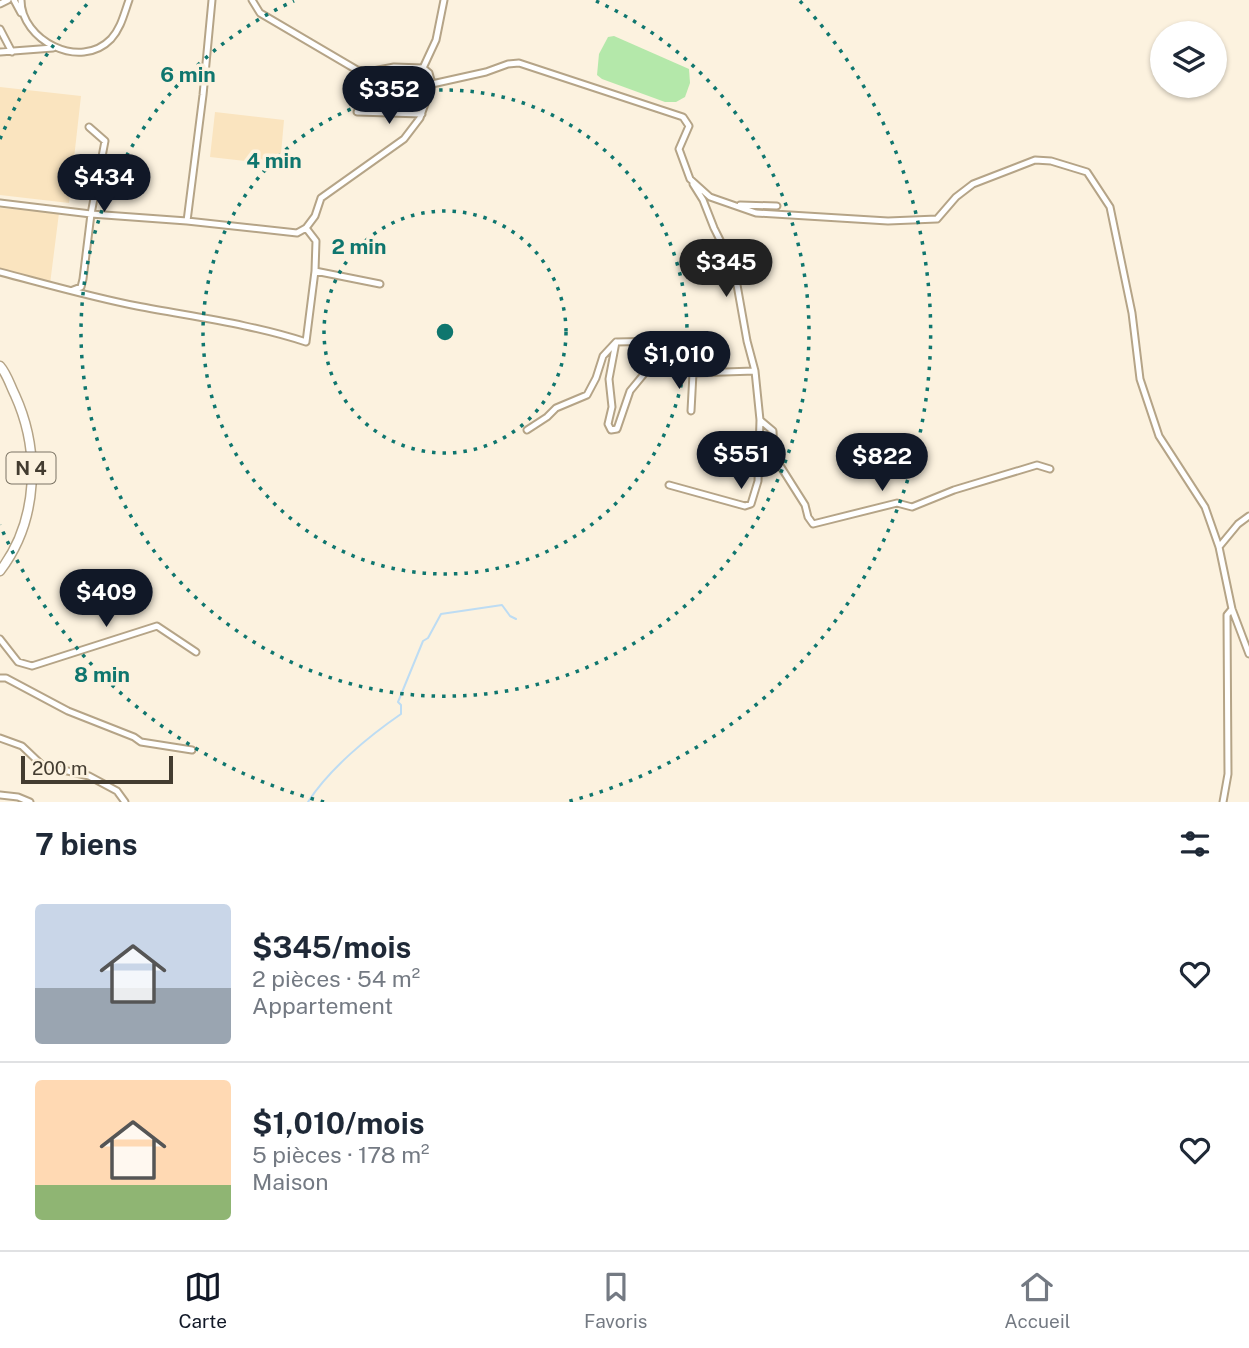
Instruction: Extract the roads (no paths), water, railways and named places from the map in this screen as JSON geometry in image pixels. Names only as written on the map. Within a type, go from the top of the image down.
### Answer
[{"type":"main road","name":"N 4","points":[[0,366],[26,425],[32,459],[32,486],[25,520],[13,550],[0,570]]},
{"type":"street","points":[[0,4],[8,0]]},
{"type":"street","points":[[14,0],[26,22],[54,48]]},
{"type":"street","points":[[21,0],[26,22]]},
{"type":"street","points":[[0,52],[54,48],[92,51],[110,40],[125,15],[130,0]]},
{"type":"street","points":[[187,221],[212,0]]},
{"type":"street","points":[[0,203],[297,233],[306,228],[315,216],[321,198],[404,139],[422,114],[432,84],[429,73],[423,68],[394,67],[368,72],[348,66],[260,13],[252,0]]},
{"type":"street","points":[[423,68],[436,40],[444,0]]},
{"type":"street","points":[[0,29],[12,52]]},
{"type":"street","points":[[432,84],[519,63],[683,117],[689,126],[679,149],[690,178],[734,268],[755,372],[760,420],[758,481],[751,504],[736,505],[670,485]]},
{"type":"street","points":[[356,112],[422,114]]},
{"type":"street","points":[[66,291],[81,287],[105,141],[89,127]]},
{"type":"street","points":[[690,178],[710,197],[755,213],[888,221],[937,219],[956,197],[973,184],[1035,160],[1051,161],[1087,172],[1110,206],[1132,313],[1140,379],[1159,436],[1205,506],[1219,547],[1232,609],[1249,654]]},
{"type":"street","points":[[734,205],[777,206]]},
{"type":"street","points":[[0,272],[66,291],[166,312],[245,324],[306,342],[316,241],[306,228]]},
{"type":"street","points":[[315,271],[380,284]]},
{"type":"street","points":[[616,342],[609,379],[612,407],[608,424],[611,430],[617,429],[630,391],[645,370],[667,346],[678,350]]},
{"type":"street","points":[[527,430],[556,408],[587,395],[603,356],[616,342],[674,343],[693,373],[691,411]]},
{"type":"street","points":[[693,373],[755,372]]},
{"type":"street","points":[[760,420],[773,431],[774,456],[805,505],[813,524],[897,503],[912,507],[954,490],[1037,465],[1050,469]]},
{"type":"street","points":[[1219,547],[1238,524],[1249,516]]},
{"type":"street","points":[[1223,802],[1228,774],[1227,615],[1232,609]]},
{"type":"street","points":[[0,639],[18,662],[32,666],[157,626],[196,652]]},
{"type":"street","points":[[0,678],[6,678],[68,711],[141,742],[192,750]]},
{"type":"street","points":[[0,738],[22,746],[42,765],[89,776],[99,781],[117,791],[125,802]]},
{"type":"street","points":[[0,795],[18,797],[30,802]]},
{"type":"waterway","points":[[308,802],[327,777],[350,754],[401,714],[401,705],[398,702],[423,641],[428,638],[441,614],[502,605],[510,616],[516,619]]}]
